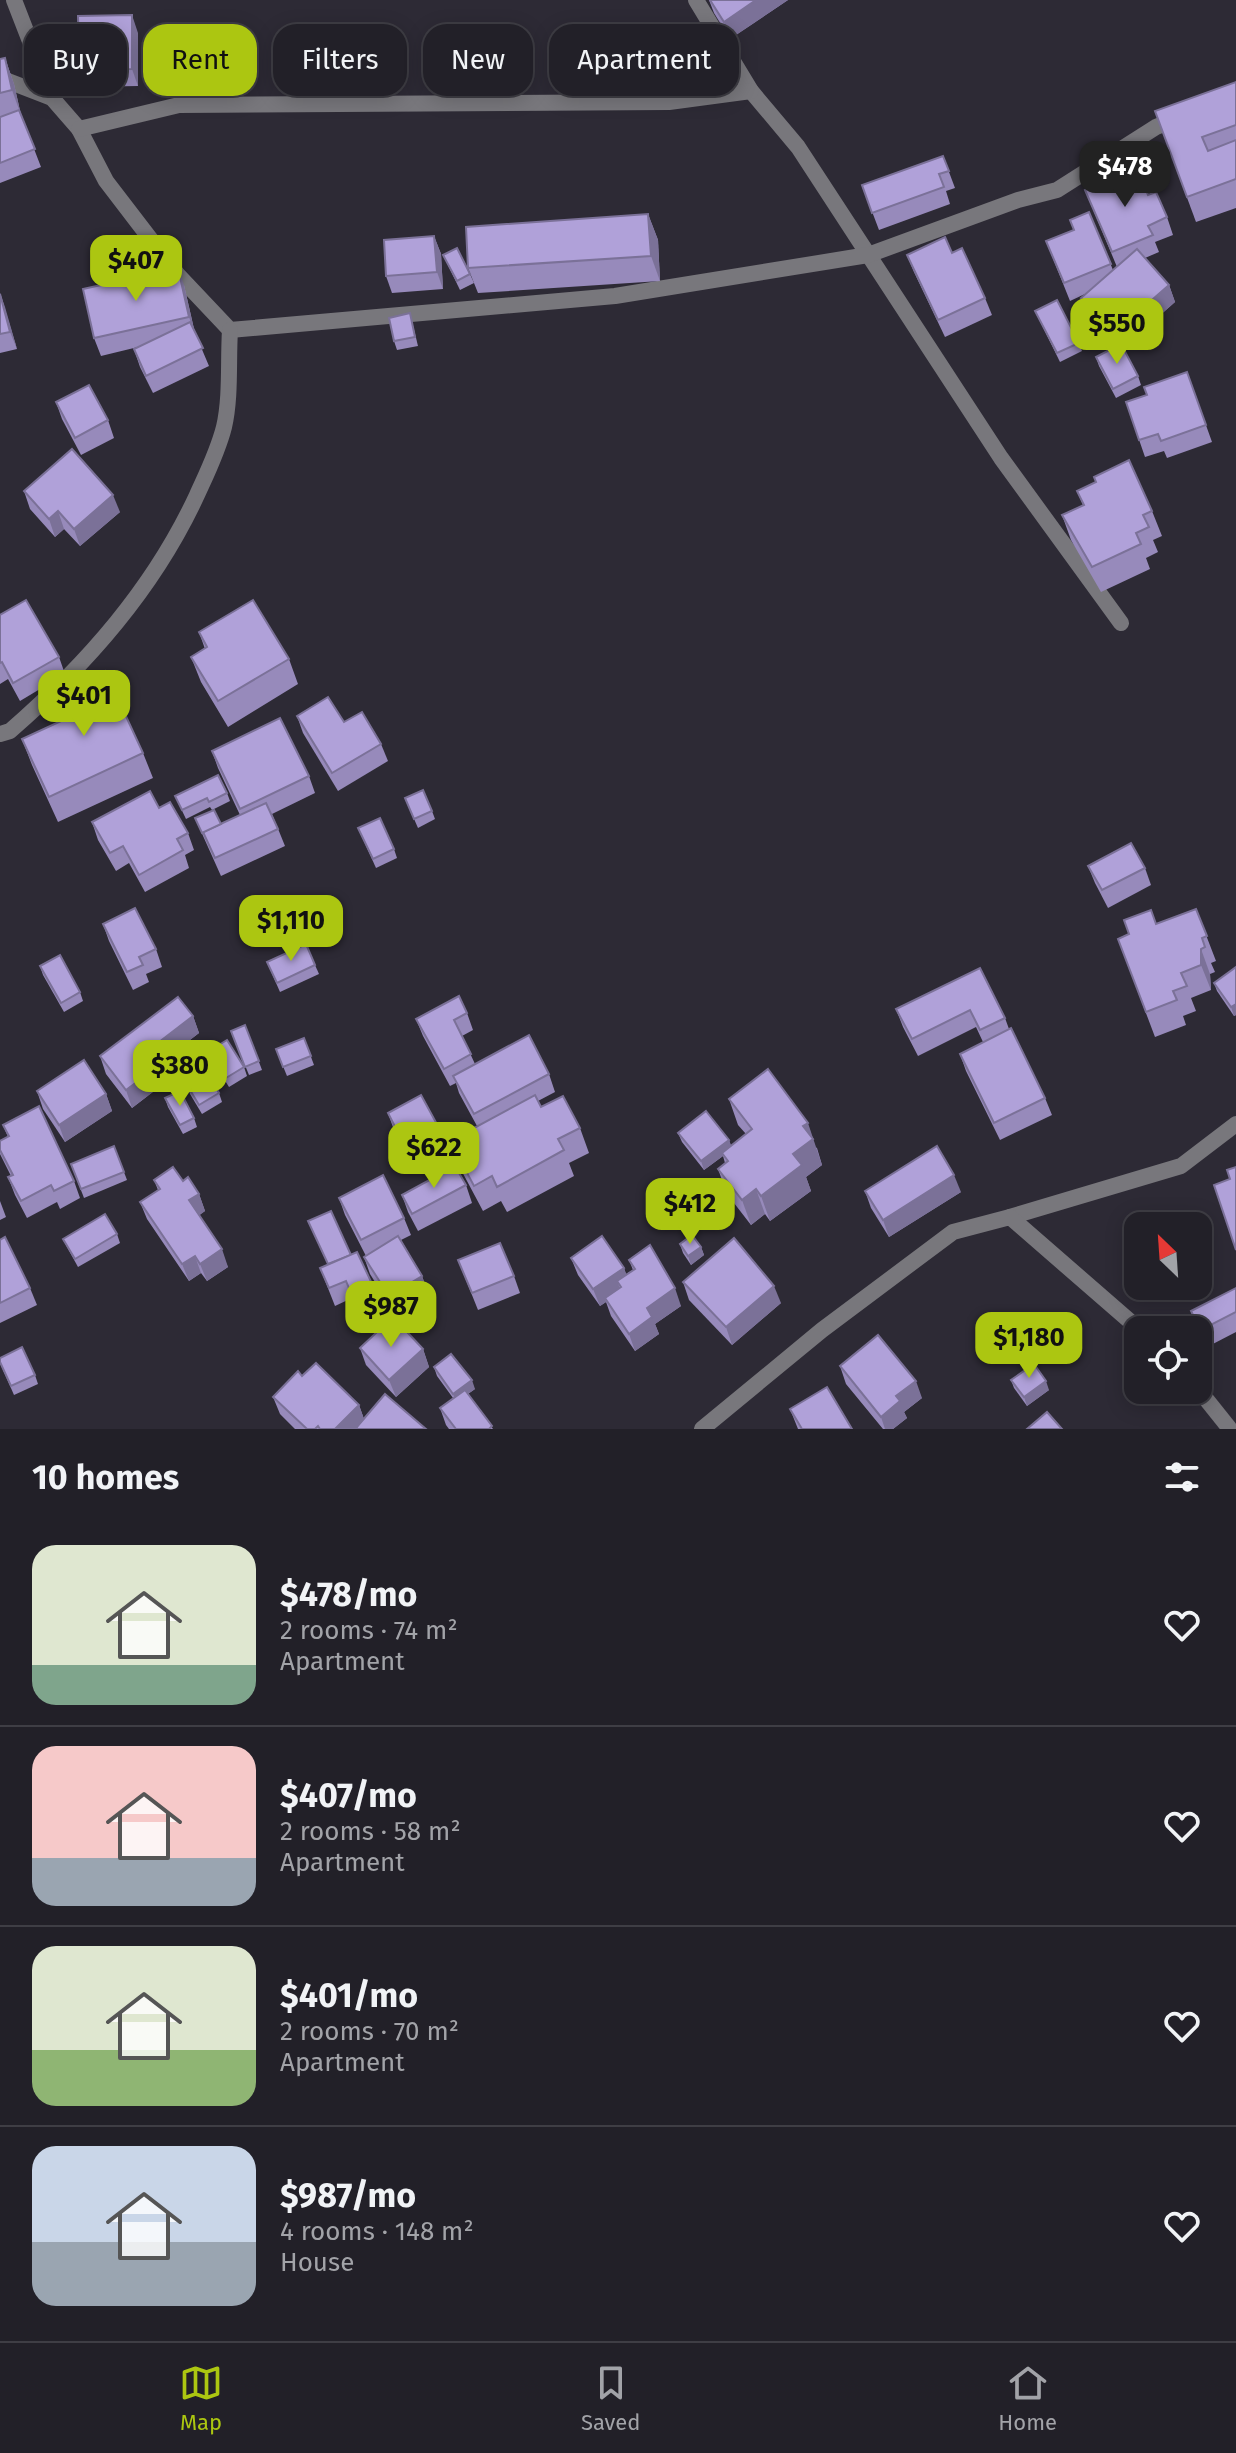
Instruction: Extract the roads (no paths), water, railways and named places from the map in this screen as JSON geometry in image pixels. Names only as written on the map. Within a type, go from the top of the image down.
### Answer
[{"type":"street","points":[[0,734],[10,731],[75,671],[146,587],[176,540],[216,453],[225,425],[230,330],[178,275],[106,181],[79,129],[52,98],[14,0]]},
{"type":"street","points":[[696,0],[751,91],[798,147],[1001,458],[1121,623]]},
{"type":"street","points":[[0,78],[52,98]]},
{"type":"street","points":[[79,129],[179,105],[669,102],[751,91]]},
{"type":"street","points":[[230,330],[615,296],[868,255],[1018,200],[1057,190],[1156,127],[1193,112]]},
{"type":"street","points":[[702,1429],[822,1330],[953,1232],[1181,1166],[1236,1124]]},
{"type":"street","points":[[1010,1217],[1124,1316]]},
{"type":"street","points":[[1210,1404],[1230,1429]]}]
